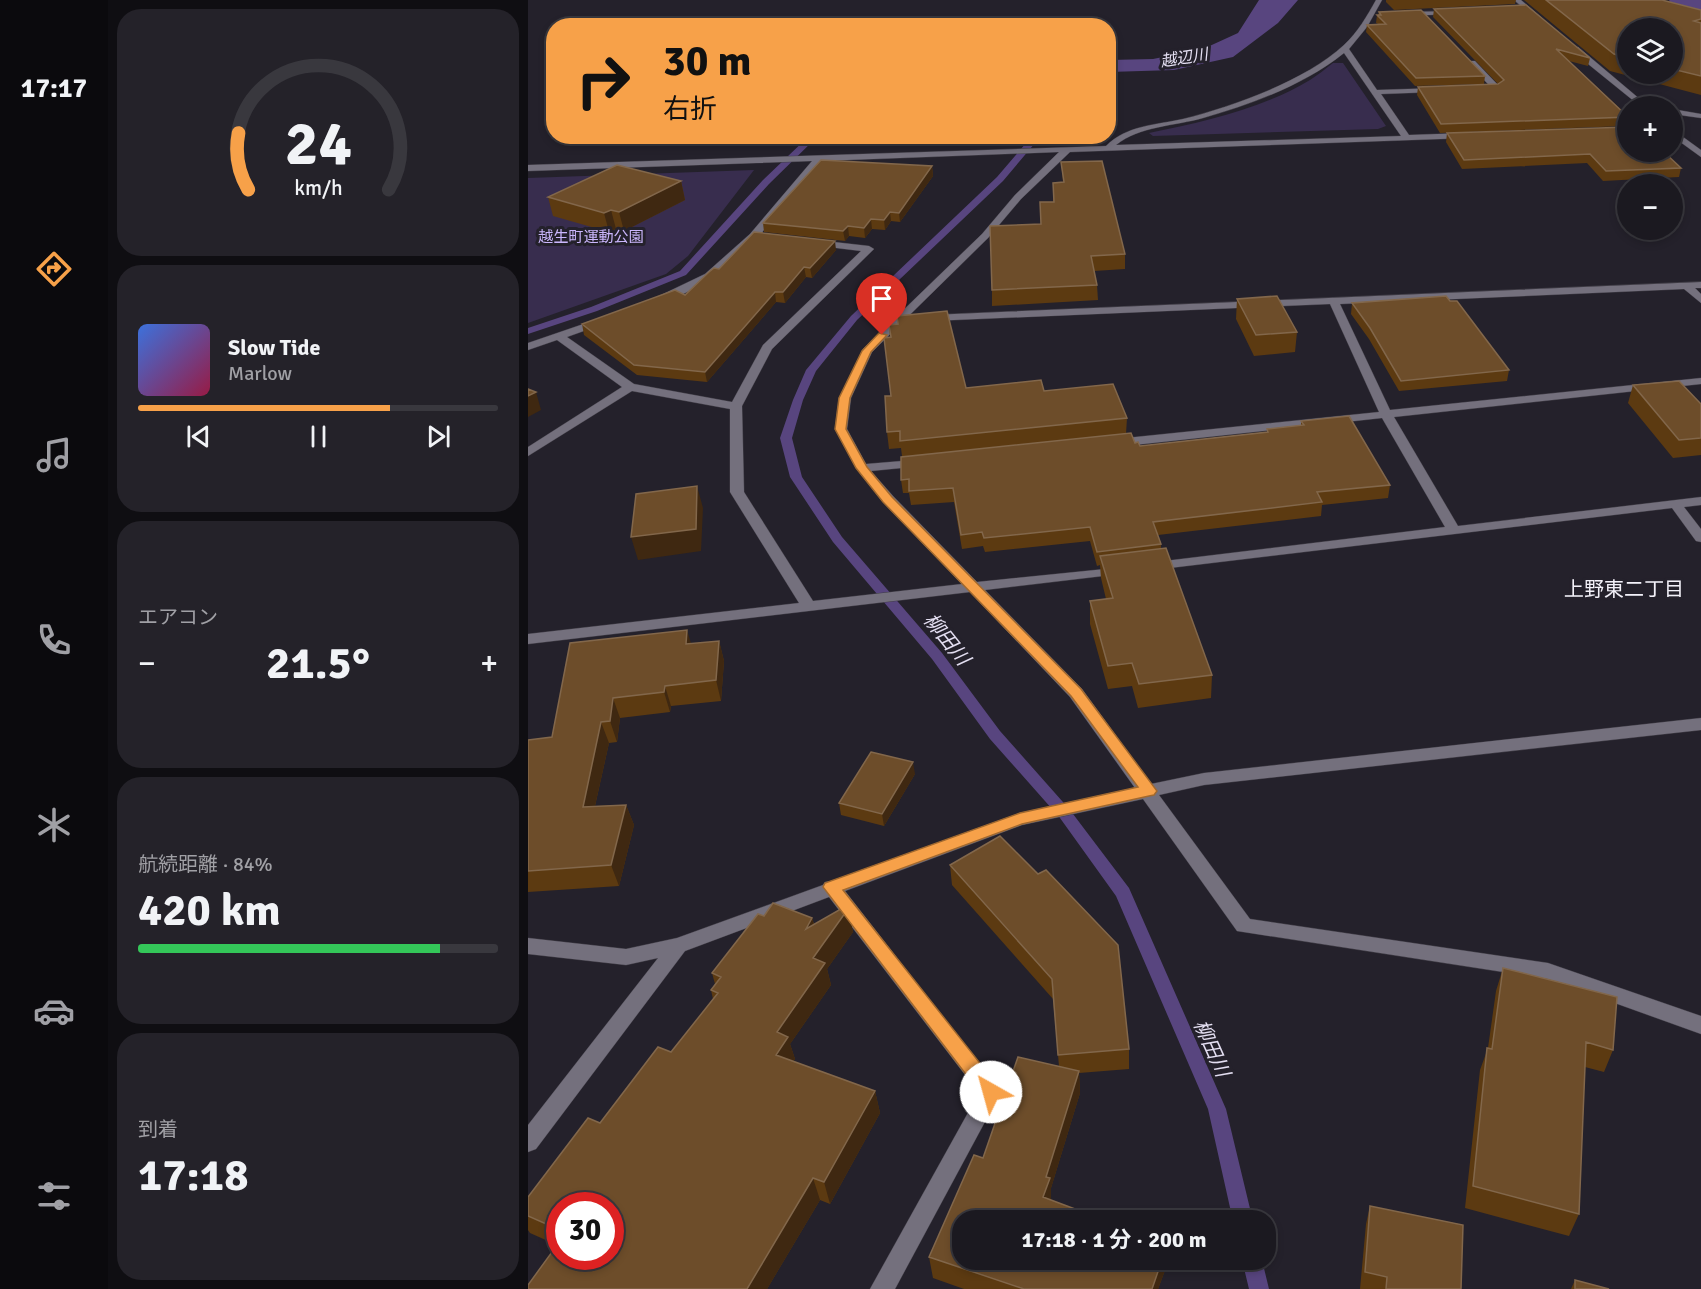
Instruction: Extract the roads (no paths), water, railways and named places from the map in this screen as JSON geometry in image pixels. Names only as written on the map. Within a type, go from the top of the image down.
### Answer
[{"type":"street","points":[[1116,139],[1129,132],[1185,120],[1232,106],[1311,70],[1345,49],[1372,15],[1379,0]]},
{"type":"street","points":[[1517,0],[1545,23]]},
{"type":"street","points":[[1512,9],[1527,8]]},
{"type":"street","points":[[1393,15],[1456,12]]},
{"type":"street","points":[[1423,13],[1431,22]]},
{"type":"street","points":[[1372,15],[1382,15]]},
{"type":"street","points":[[1572,46],[1632,96]]},
{"type":"street","points":[[1345,49],[1407,138]]},
{"type":"street","points":[[1464,55],[1496,88],[1474,89]]},
{"type":"street","points":[[1375,92],[1441,90]]},
{"type":"street","points":[[1683,113],[1701,116]]},
{"type":"street","points":[[528,168],[1477,136]]},
{"type":"street","points":[[1683,139],[1701,154]]},
{"type":"street","points":[[1108,149],[1112,144]]},
{"type":"street","points":[[1068,150],[1018,197],[985,236],[867,351],[845,398],[841,429],[862,468],[888,499],[1076,693],[1149,791],[1244,926],[1548,970],[1701,1025]]},
{"type":"street","points":[[645,305],[677,293],[709,276],[759,237],[815,158]]},
{"type":"street","points":[[800,241],[869,249],[767,347],[736,406],[737,492],[808,605]]},
{"type":"street","points":[[1686,285],[1701,300]]},
{"type":"street","points":[[898,319],[1701,285]]},
{"type":"street","points":[[1334,302],[1387,416],[1453,529]]},
{"type":"street","points":[[528,347],[613,317]]},
{"type":"street","points":[[560,337],[630,387],[736,406]]},
{"type":"street","points":[[1101,444],[1387,416],[1701,381]]},
{"type":"street","points":[[528,452],[630,387]]},
{"type":"street","points":[[862,468],[933,461]]},
{"type":"street","points":[[528,639],[1701,501]]},
{"type":"street","points":[[1675,504],[1701,538]]},
{"type":"street","points":[[528,946],[626,957],[678,946],[831,887],[1020,819],[1204,779],[1701,724]]},
{"type":"street","points":[[831,887],[991,1092],[882,1289]]},
{"type":"street","points":[[528,1142],[678,946]]},
{"type":"water","name":"越辺川","points":[[1259,0],[1298,0],[1278,23],[1233,57],[1174,70],[1116,72],[1116,60],[1153,59],[1203,49],[1238,33]]},
{"type":"waterway","points":[[1688,0],[1701,5]]},
{"type":"waterway","points":[[528,331],[594,309],[683,273],[766,182],[806,144]]},
{"type":"waterway","name":"柳田川","points":[[1030,144],[1000,179],[854,318],[811,370],[798,400],[786,438],[796,477],[837,539],[937,656],[995,735],[1065,814],[1123,893],[1217,1109],[1240,1210]]},
{"type":"waterway","name":"柳田川","points":[[1254,1270],[1259,1289]]},
{"type":"district","name":"上野東二丁目","points":[[1624,589]]},
{"type":"park label","name":"越生町運動公園","points":[[591,237]]}]
